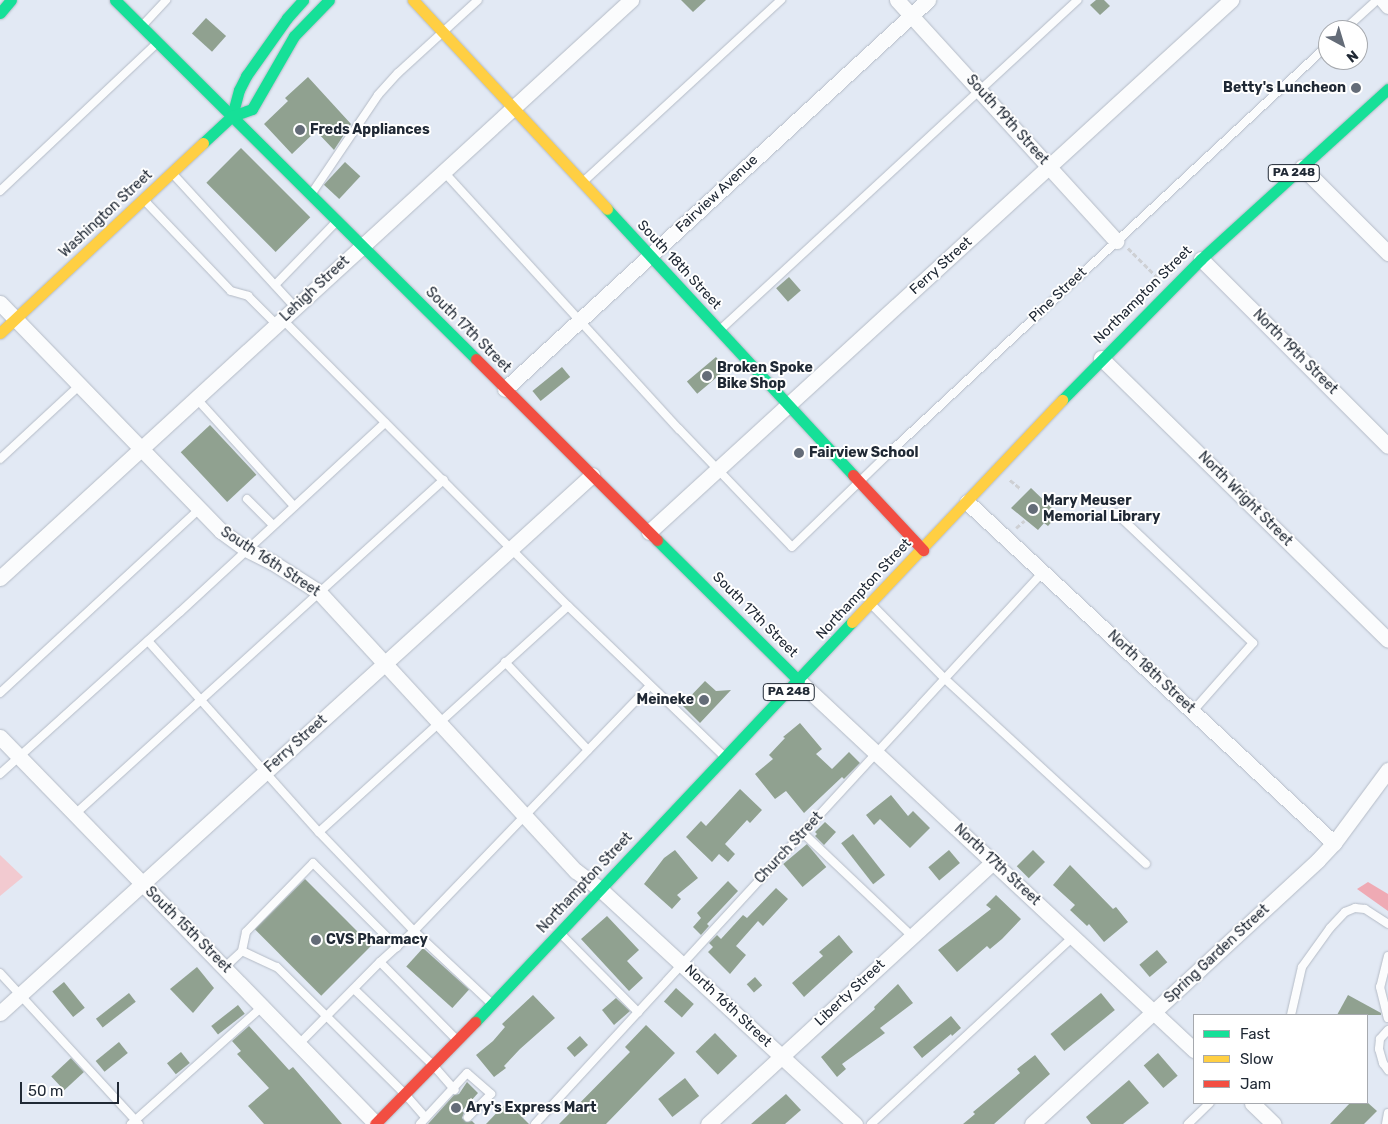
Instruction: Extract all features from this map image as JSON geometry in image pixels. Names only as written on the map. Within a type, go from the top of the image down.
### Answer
[{"type":"street","points":[[0,13],[11,0]]},
{"type":"street","name":"South 17th Street","points":[[115,0],[799,681]]},
{"type":"street","points":[[232,116],[239,90],[246,76],[287,18],[303,0]]},
{"type":"street","points":[[232,116],[252,108],[294,36],[329,0]]},
{"type":"street","name":"South 18th Street","points":[[413,0],[923,550]]},
{"type":"street","name":"Lehigh Street","points":[[0,578],[631,0]]},
{"type":"street","name":"South 19th Street","points":[[897,0],[1116,241]]},
{"type":"street","name":"Fairview Avenue","points":[[505,389],[928,0]]},
{"type":"street","name":"Ferry Street","points":[[650,532],[1231,0]]},
{"type":"street","points":[[1383,0],[1388,6]]},
{"type":"street","name":"Northampton Street","points":[[376,1124],[726,758],[870,603],[923,550],[1101,358],[1201,259],[1388,89]]},
{"type":"street","name":"Washington Street","points":[[0,333],[232,116]]},
{"type":"street","points":[[1302,166],[1388,253]]},
{"type":"street","name":"North 19th Street","points":[[1201,259],[1388,446]]},
{"type":"street","name":"South 16th Street","points":[[0,303],[221,532],[319,592],[576,871],[600,889]]},
{"type":"street","name":"North Wright Street","points":[[1101,358],[1388,640]]},
{"type":"street","name":"Ferry Street","points":[[0,1013],[592,475]]},
{"type":"street","name":"North 18th Street","points":[[967,502],[1334,843]]},
{"type":"street","name":"North 17th Street","points":[[799,681],[1193,1049]]},
{"type":"street","name":"South 15th Street","points":[[0,737],[376,1124]]},
{"type":"street","name":"Spring Garden Street","points":[[1032,1124],[1154,1013],[1334,843],[1388,770]]},
{"type":"street","name":"Liberty Street","points":[[708,1124],[993,862]]},
{"type":"street","name":"North 16th Street","points":[[600,889],[855,1124]]},
{"type":"street","points":[[1260,1106],[1274,1124]]},
{"type":"lane","points":[[141,26],[166,0]]},
{"type":"lane","points":[[311,195],[378,95],[442,32],[478,0]]},
{"type":"lane","points":[[582,183],[781,0]]},
{"type":"lane","points":[[719,330],[1078,0]]},
{"type":"lane","points":[[1355,20],[1377,0]]},
{"type":"lane","points":[[0,191],[158,42]]},
{"type":"lane","name":"Pine Street","points":[[718,470],[792,547],[1116,241],[1318,54]]},
{"type":"lane","points":[[444,172],[718,470]]},
{"type":"lane","points":[[172,173],[295,307]]},
{"type":"lane","points":[[143,199],[231,290],[248,296],[280,321],[444,480],[568,606],[726,758]]},
{"type":"lane","points":[[275,286],[337,221]]},
{"type":"lane","points":[[0,459],[80,385]]},
{"type":"lane","points":[[196,398],[294,506]]},
{"type":"lane","points":[[0,774],[148,641],[385,422]]},
{"type":"lane","points":[[74,815],[444,480]]},
{"type":"lane","points":[[247,499],[273,525]]},
{"type":"lane","points":[[0,693],[198,510]]},
{"type":"lane","points":[[1116,513],[1253,643],[1193,711]]},
{"type":"lane","name":"Church Street","points":[[535,1124],[1043,572]]},
{"type":"lane","points":[[870,603],[945,678],[1146,864]]},
{"type":"lane","points":[[319,832],[568,606]]},
{"type":"lane","points":[[148,641],[319,832],[414,931],[492,1004]]},
{"type":"lane","points":[[505,662],[588,750]]},
{"type":"lane","points":[[299,1044],[380,962],[414,931],[650,686]]},
{"type":"lane","points":[[803,833],[912,936]]},
{"type":"lane","points":[[225,968],[242,951],[246,932],[313,863],[397,947]]},
{"type":"lane","points":[[1291,1014],[1302,968],[1330,928],[1345,912],[1355,908],[1365,909],[1388,924]]},
{"type":"lane","points":[[559,933],[638,1012]]},
{"type":"lane","points":[[872,1124],[1073,937]]},
{"type":"lane","points":[[242,951],[278,967],[405,1094],[429,1115]]},
{"type":"lane","points":[[1388,956],[1380,987],[1388,1018]]},
{"type":"lane","points":[[380,962],[457,1040]]},
{"type":"lane","points":[[0,973],[135,1123],[263,1006]]},
{"type":"lane","points":[[354,989],[433,1065],[454,1089]]},
{"type":"lane","points":[[1388,1030],[1380,1039],[1379,1049],[1388,1070]]},
{"type":"lane","points":[[420,1124],[454,1089],[466,1073],[491,1094],[468,1117]]},
{"type":"lane","points":[[468,1104],[474,1111]]},
{"type":"lane","points":[[1188,1124],[1209,1104]]},
{"type":"lane","points":[[1386,1124],[1388,1113]]},
{"type":"path","points":[[1116,241],[1134,253],[1170,290]]},
{"type":"path","points":[[1010,480],[1021,489]]},
{"type":"path","points":[[1016,528],[1024,521]]},
{"type":"shaded area","points":[[0,855],[23,877],[0,896]]},
{"type":"shaded area","points":[[1368,882],[1388,894],[1388,911],[1357,889]]},
{"type":"building","points":[[681,0],[706,0],[693,12]]},
{"type":"building","points":[[1096,0],[1104,0],[1110,6],[1100,15],[1090,5]]},
{"type":"building","points":[[206,18],[226,36],[212,52],[192,34]]},
{"type":"building","points":[[308,77],[351,124],[334,150],[316,131],[292,154],[264,124],[288,101],[285,98]]},
{"type":"building","points":[[241,148],[310,217],[276,252],[206,183]]},
{"type":"building","points":[[345,162],[360,176],[339,199],[324,185]]},
{"type":"building","points":[[789,277],[801,291],[788,302],[776,288]]},
{"type":"building","name":"Broken Spoke Bike Shop","points":[[716,357],[726,369],[697,394],[687,381]]},
{"type":"building","points":[[562,367],[570,377],[541,401],[532,391]]},
{"type":"building","points":[[210,425],[256,475],[227,502],[181,452]]},
{"type":"building","name":"Mary Meuser Memorial Library","points":[[1031,488],[1055,511],[1052,513],[1056,517],[1048,526],[1044,523],[1038,530],[1011,508]]},
{"type":"building","name":"Meineke","points":[[705,681],[716,691],[731,690],[700,723],[682,705]]},
{"type":"building","points":[[800,723],[822,749],[816,754],[832,769],[849,752],[860,763],[844,779],[842,777],[804,813],[786,791],[775,799],[755,774],[773,759],[769,755],[785,738],[783,737]]},
{"type":"building","points":[[740,789],[762,810],[750,823],[747,820],[725,844],[735,854],[728,862],[719,854],[712,862],[686,837],[701,821],[706,826]]},
{"type":"building","points":[[891,795],[908,816],[913,811],[930,828],[910,848],[880,819],[874,825],[866,815]]},
{"type":"building","points":[[825,822],[836,832],[824,845],[815,836],[817,834],[815,832]]},
{"type":"building","points":[[853,834],[885,875],[873,884],[841,843]]},
{"type":"building","points":[[807,844],[826,867],[803,887],[783,864]]},
{"type":"building","points":[[675,850],[698,878],[677,895],[681,899],[672,909],[644,884],[664,858]]},
{"type":"building","points":[[949,850],[960,863],[939,880],[928,867]]},
{"type":"building","points":[[1033,850],[1045,862],[1029,878],[1017,866]]},
{"type":"building","points":[[1070,865],[1113,909],[1116,907],[1128,922],[1104,942],[1089,924],[1087,926],[1070,910],[1075,905],[1053,885]]},
{"type":"building","name":"CVS Pharmacy","points":[[305,879],[371,945],[321,996],[255,929]]},
{"type":"building","points":[[728,881],[738,891],[707,924],[709,926],[701,935],[693,927],[701,918],[697,913]]},
{"type":"building","points":[[776,888],[788,899],[763,926],[758,921],[736,946],[746,955],[730,974],[708,952],[713,947],[709,943],[717,935],[721,939],[743,915],[747,918]]},
{"type":"building","points":[[996,895],[1021,919],[990,949],[987,946],[957,972],[938,950],[991,909],[986,905]]},
{"type":"building","points":[[607,916],[639,950],[627,961],[643,978],[629,991],[581,939]]},
{"type":"building","points":[[839,935],[853,952],[804,997],[792,983],[823,956],[819,952]]},
{"type":"building","points":[[423,948],[469,989],[452,1008],[406,967]]},
{"type":"building","points":[[1157,950],[1167,962],[1150,977],[1139,965]]},
{"type":"building","points":[[197,967],[214,988],[193,1013],[170,989]]},
{"type":"building","points":[[755,977],[762,985],[754,993],[747,984]]},
{"type":"building","points":[[64,982],[85,1008],[73,1017],[52,991]]},
{"type":"building","points":[[898,984],[913,1003],[880,1028],[885,1033],[842,1064],[846,1069],[837,1077],[821,1057],[875,1009],[874,1007]]},
{"type":"building","points":[[676,988],[694,1004],[682,1017],[664,1001]]},
{"type":"building","points":[[129,993],[136,1002],[103,1028],[96,1019]]},
{"type":"building","points":[[1101,993],[1115,1010],[1064,1051],[1050,1034]]},
{"type":"building","points":[[533,995],[555,1018],[520,1049],[504,1066],[506,1068],[494,1077],[476,1055],[493,1041],[505,1027],[502,1024]]},
{"type":"building","points":[[1348,995],[1381,1013],[1381,1015],[1368,1014],[1338,1014]]},
{"type":"building","points":[[616,998],[630,1011],[614,1025],[602,1010]]},
{"type":"building","points":[[238,1005],[245,1014],[218,1035],[211,1026]]},
{"type":"building","points":[[951,1016],[961,1028],[922,1058],[913,1047]]},
{"type":"building","points":[[646,1025],[675,1053],[606,1124],[559,1124],[630,1052],[625,1047]]},
{"type":"building","points":[[249,1026],[289,1070],[293,1067],[342,1124],[264,1124],[248,1106],[269,1088],[237,1054],[241,1051],[232,1041]]},
{"type":"building","points":[[715,1033],[737,1056],[718,1075],[696,1052]]},
{"type":"building","points":[[580,1036],[588,1045],[575,1057],[567,1048]]},
{"type":"building","points":[[119,1042],[128,1053],[104,1072],[96,1061]]},
{"type":"building","points":[[181,1052],[190,1063],[176,1074],[167,1063]]},
{"type":"building","points":[[1158,1053],[1178,1076],[1163,1088],[1144,1065]]},
{"type":"building","points":[[1035,1055],[1050,1074],[994,1124],[963,1124],[975,1114],[973,1112],[1020,1073],[1017,1069]]},
{"type":"building","points":[[71,1058],[84,1072],[64,1090],[51,1076]]},
{"type":"building","points":[[685,1078],[699,1096],[672,1117],[658,1099]]},
{"type":"building","points":[[1129,1080],[1149,1103],[1123,1124],[1091,1124],[1086,1117]]},
{"type":"building","points":[[467,1082],[478,1093],[462,1111],[464,1113],[462,1118],[466,1122],[472,1121],[475,1124],[428,1124],[454,1095],[459,1094]]},
{"type":"building","points":[[786,1094],[801,1110],[785,1124],[751,1124]]},
{"type":"building","points":[[507,1102],[529,1124],[486,1124]]},
{"type":"building","points":[[1368,1103],[1377,1111],[1364,1124],[1330,1124],[1349,1104]]},
{"type":"traffic: fast","points":[[0,13],[11,0]]},
{"type":"traffic: fast","points":[[115,0],[476,359]]},
{"type":"traffic: fast","points":[[232,116],[239,90],[246,76],[287,18],[303,0]]},
{"type":"traffic: fast","points":[[203,143],[232,116],[252,109],[294,36],[329,0]]},
{"type":"traffic: fast","points":[[1062,400],[1201,259],[1388,89]]},
{"type":"traffic: fast","points":[[607,209],[853,475]]},
{"type":"traffic: fast","points":[[657,540],[799,681]]},
{"type":"traffic: fast","points":[[475,1022],[852,622]]},
{"type":"traffic: slow","points":[[413,0],[607,209]]},
{"type":"traffic: slow","points":[[0,333],[203,143]]},
{"type":"traffic: slow","points":[[852,622],[1062,400]]},
{"type":"traffic: jam","points":[[476,359],[657,540]]},
{"type":"traffic: jam","points":[[853,475],[923,550]]},
{"type":"traffic: jam","points":[[375,1124],[475,1022]]},
{"type":"place","name":"Betty's Luncheon","points":[[1356,88]]},
{"type":"place","name":"Freds Appliances","points":[[300,130]]},
{"type":"place","name":"Broken Spoke Bike Shop","points":[[707,376]]},
{"type":"place","name":"Fairview School","points":[[799,453]]},
{"type":"place","name":"Mary Meuser Memorial Library","points":[[1033,509]]},
{"type":"place","name":"Meineke","points":[[704,700]]},
{"type":"place","name":"CVS Pharmacy","points":[[316,940]]},
{"type":"place","name":"Ary's Express Mart","points":[[456,1108]]}]
